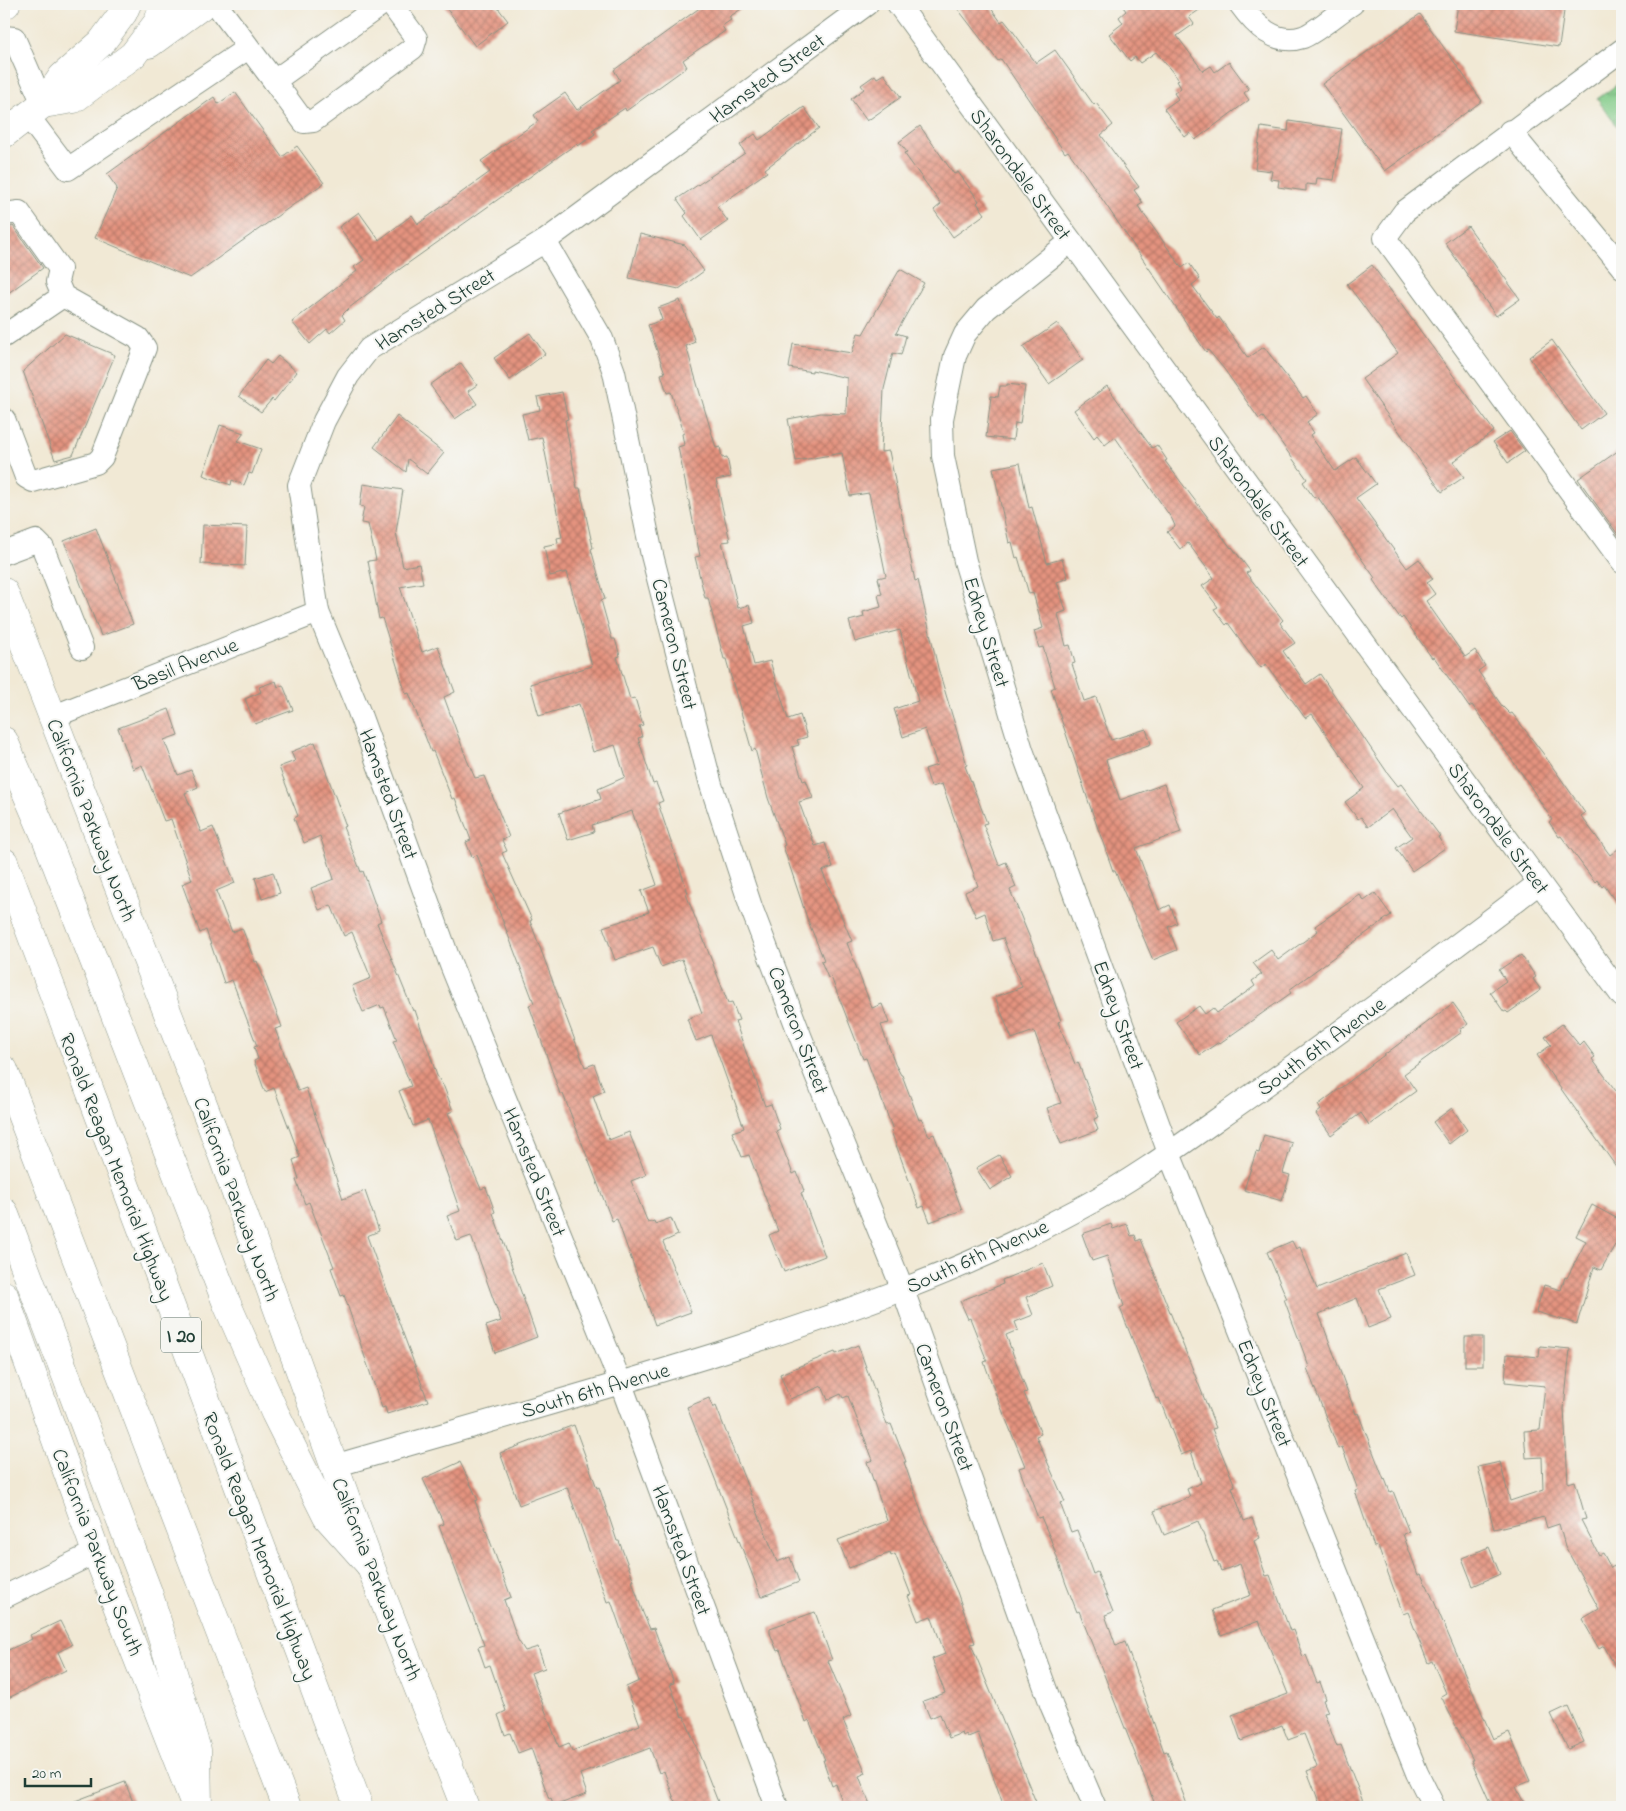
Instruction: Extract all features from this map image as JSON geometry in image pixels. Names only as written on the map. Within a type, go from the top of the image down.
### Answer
[{"type":"main road","points":[[4,134],[36,110],[62,77],[100,43],[123,13],[127,4]]},
{"type":"main road","points":[[133,55],[158,22],[164,4]]},
{"type":"main road","points":[[36,110],[74,99],[204,4]]},
{"type":"main road","name":"California Parkway North","points":[[4,592],[212,1127],[370,1565],[465,1807]]},
{"type":"main road","points":[[4,740],[46,838],[227,1304],[271,1404],[327,1517],[370,1565]]},
{"type":"main road","name":"Ronald Reagan Memorial Highway","points":[[4,862],[359,1807]]},
{"type":"main road","points":[[4,1070],[287,1807]]},
{"type":"main road","points":[[4,1212],[148,1592],[197,1750],[197,1807]]},
{"type":"main road","name":"California Parkway South","points":[[4,1295],[96,1552],[197,1807]]},
{"type":"street","points":[[216,4],[304,122],[313,121],[413,48],[416,38],[390,4]]},
{"type":"street","points":[[274,81],[382,4]]},
{"type":"street","name":"Hamsted Street","points":[[777,1807],[621,1384],[451,965],[358,709],[318,612],[299,485],[324,421],[348,376],[369,349],[545,241],[867,4]]},
{"type":"street","name":"Sharondale Street","points":[[898,4],[1622,996]]},
{"type":"street","points":[[1240,4],[1254,23],[1277,38],[1304,37],[1352,4]]},
{"type":"street","points":[[4,37],[14,38],[36,110],[68,169],[248,48]]},
{"type":"street","points":[[1622,50],[1404,212],[1385,238],[1622,562]]},
{"type":"street","points":[[1510,132],[1622,267]]},
{"type":"street","points":[[4,214],[20,212],[60,269],[57,282],[63,296],[138,338],[145,348],[102,457],[96,463],[33,481],[26,477],[4,419]]},
{"type":"street","name":"Cameron Street","points":[[545,241],[602,339],[614,372],[652,555],[711,785],[751,907],[794,1020],[903,1290],[1052,1707],[1095,1807]]},
{"type":"street","name":"Edney Street","points":[[1070,242],[986,309],[965,334],[954,356],[942,419],[943,456],[965,561],[1022,750],[1169,1153],[1417,1773],[1434,1807]]},
{"type":"street","points":[[4,336],[63,296]]},
{"type":"street","points":[[4,553],[36,542],[43,548],[82,648]]},
{"type":"street","name":"Basil Avenue","points":[[52,717],[318,612]]},
{"type":"street","name":"South 6th Avenue","points":[[334,1466],[621,1384],[797,1328],[903,1290],[994,1251],[1077,1210],[1125,1183],[1367,1014],[1539,883]]},
{"type":"street","points":[[4,1596],[65,1569],[96,1552]]},
{"type":"green space","points":[[1622,81],[1622,133],[1597,99]]},
{"type":"building","points":[[443,4],[495,4],[508,21],[475,46]]},
{"type":"building","points":[[705,4],[749,4],[729,17],[731,20],[722,26],[725,31],[683,60],[687,67],[626,111],[625,108],[592,130],[595,134],[578,146],[576,144],[400,269],[349,308],[342,315],[345,320],[330,333],[327,329],[310,344],[292,322],[357,271],[354,267],[364,260],[339,227],[359,212],[379,240],[412,215],[418,224],[490,172],[481,161],[538,121],[534,115],[565,93],[577,110],[620,80],[614,70]]},
{"type":"building","points":[[954,4],[988,4],[1001,22],[1004,20],[1036,63],[1055,50],[1094,105],[1096,103],[1113,125],[1101,135],[1139,187],[1134,190],[1143,203],[1138,206],[1182,268],[1189,263],[1200,279],[1192,285],[1217,319],[1219,317],[1248,358],[1264,347],[1303,398],[1306,396],[1318,414],[1307,422],[1314,433],[1310,435],[1335,471],[1356,457],[1376,484],[1356,498],[1407,568],[1419,559],[1433,579],[1427,583],[1435,594],[1426,601],[1465,657],[1475,650],[1485,666],[1478,671],[1502,706],[1510,714],[1512,713],[1542,752],[1585,813],[1581,816],[1610,855],[1622,846],[1622,911],[1604,885],[1602,887],[1597,880],[1595,882],[1561,836],[1559,837],[1549,822],[1552,820],[1525,778],[1472,705],[1469,707],[1434,657],[1432,658],[1403,617],[1401,619],[1373,580],[1375,578],[1317,496],[1314,498],[1303,482],[1307,479],[1263,417],[1259,419],[1224,369],[1208,350],[1206,352],[1087,177],[1068,151],[1065,153],[1001,59],[998,61]]},
{"type":"building","points":[[1121,4],[1208,4],[1189,17],[1194,24],[1177,36],[1203,71],[1211,66],[1215,72],[1229,62],[1249,89],[1244,93],[1249,100],[1195,140],[1190,133],[1185,137],[1164,109],[1178,99],[1174,93],[1181,88],[1177,81],[1179,80],[1156,52],[1140,63],[1135,57],[1130,61],[1109,34],[1123,23],[1119,17],[1126,11]]},
{"type":"building","points":[[1458,4],[1565,4],[1559,47],[1454,31]]},
{"type":"building","points":[[1420,14],[1482,101],[1385,171],[1322,84]]},
{"type":"building","points":[[884,74],[901,97],[867,121],[851,99],[864,89],[861,85],[875,75],[877,78]]},
{"type":"building","points":[[235,92],[282,157],[297,146],[324,183],[190,278],[95,238],[117,188],[107,174],[214,97],[218,104]]},
{"type":"building","points":[[804,107],[819,128],[765,169],[767,172],[717,207],[728,221],[701,240],[684,216],[687,213],[677,199],[745,153],[740,145],[755,134],[759,140]]},
{"type":"building","points":[[1289,121],[1342,129],[1334,180],[1317,178],[1316,185],[1306,184],[1306,191],[1278,187],[1279,180],[1270,179],[1272,171],[1255,169],[1261,127],[1288,131]]},
{"type":"building","points":[[920,126],[954,174],[958,172],[979,201],[977,203],[985,214],[953,237],[934,210],[941,204],[904,153],[907,152],[899,142]]},
{"type":"building","points":[[13,226],[43,268],[4,296],[4,230]]},
{"type":"building","points":[[1468,226],[1520,299],[1496,316],[1445,243]]},
{"type":"building","points":[[640,234],[685,245],[704,271],[679,289],[629,278]]},
{"type":"building","points":[[1372,265],[1494,431],[1453,462],[1464,477],[1442,492],[1362,379],[1398,353],[1347,284]]},
{"type":"building","points":[[900,269],[924,283],[896,333],[906,336],[901,355],[893,353],[884,389],[881,452],[889,451],[915,581],[918,580],[938,668],[967,765],[965,766],[987,823],[983,824],[999,865],[1006,862],[1016,887],[1010,890],[1041,965],[1061,1021],[1058,1022],[1075,1064],[1078,1062],[1099,1117],[1094,1119],[1098,1130],[1061,1144],[1047,1108],[1061,1103],[1034,1031],[1012,1039],[995,997],[1022,987],[1003,938],[993,941],[985,913],[976,917],[965,892],[978,886],[942,784],[931,787],[925,769],[937,765],[925,729],[903,737],[894,709],[918,701],[900,630],[855,642],[849,621],[864,617],[863,612],[881,607],[878,595],[882,594],[878,578],[886,576],[869,493],[850,496],[842,453],[796,461],[788,419],[821,413],[846,414],[847,378],[812,370],[812,372],[789,368],[793,344],[852,353],[858,333],[863,334]]},
{"type":"building","points":[[680,300],[695,342],[686,346],[716,448],[720,447],[722,458],[727,457],[731,477],[716,480],[730,541],[722,542],[738,608],[749,605],[754,623],[744,626],[754,665],[770,661],[788,719],[800,715],[807,737],[797,740],[799,745],[792,747],[803,781],[806,780],[813,798],[799,802],[815,846],[825,843],[833,867],[822,871],[852,941],[847,943],[872,1008],[882,1004],[889,1023],[881,1025],[895,1064],[902,1075],[919,1120],[922,1119],[929,1136],[934,1134],[962,1210],[930,1222],[924,1206],[919,1208],[866,1058],[863,1059],[831,977],[828,978],[821,961],[824,960],[808,921],[783,846],[785,845],[768,798],[755,749],[752,751],[726,659],[724,659],[708,598],[705,598],[695,557],[700,556],[678,447],[684,445],[682,434],[684,433],[671,392],[667,393],[661,374],[665,373],[648,325],[662,320],[658,308]]},
{"type":"building","points":[[1057,323],[1083,360],[1049,384],[1023,347]]},
{"type":"building","points":[[530,333],[545,354],[510,380],[494,358]]},
{"type":"building","points":[[65,334],[115,355],[73,455],[55,460],[23,371]]},
{"type":"building","points":[[1552,340],[1604,413],[1581,430],[1529,357]]},
{"type":"building","points":[[278,356],[297,372],[274,401],[272,399],[261,412],[239,396],[266,360],[271,364]]},
{"type":"building","points":[[461,363],[477,385],[468,391],[477,404],[455,419],[430,385]]},
{"type":"building","points":[[1007,384],[1025,386],[1020,424],[1015,423],[1013,440],[986,437],[991,396],[998,397],[1000,386],[1007,386]]},
{"type":"building","points":[[1107,386],[1152,448],[1157,445],[1167,460],[1165,461],[1250,571],[1246,573],[1283,620],[1280,623],[1295,643],[1283,651],[1306,684],[1320,674],[1387,772],[1398,786],[1401,784],[1440,836],[1438,837],[1445,848],[1412,871],[1396,848],[1412,837],[1392,809],[1368,827],[1361,817],[1358,819],[1345,802],[1364,788],[1312,714],[1305,718],[1266,664],[1261,668],[1228,623],[1226,625],[1214,609],[1218,607],[1202,586],[1214,578],[1188,543],[1180,549],[1167,532],[1175,526],[1172,519],[1115,437],[1105,445],[1097,435],[1094,438],[1074,410]]},
{"type":"building","points":[[562,392],[568,419],[565,420],[577,488],[580,488],[593,548],[591,549],[605,599],[601,600],[612,639],[615,639],[620,656],[617,657],[630,699],[635,698],[643,725],[639,726],[642,737],[638,738],[653,784],[656,783],[663,801],[658,803],[688,893],[686,894],[728,1003],[732,1002],[739,1020],[735,1021],[765,1106],[771,1104],[780,1129],[776,1131],[793,1174],[797,1172],[804,1191],[801,1193],[825,1256],[784,1272],[769,1235],[778,1231],[749,1155],[742,1157],[732,1132],[744,1128],[711,1035],[696,1041],[687,1019],[702,1013],[682,959],[661,967],[653,947],[615,960],[603,927],[649,912],[641,891],[657,885],[632,811],[592,825],[594,832],[568,840],[559,813],[601,799],[598,789],[625,777],[615,745],[593,752],[579,704],[539,716],[530,684],[592,666],[567,572],[550,576],[544,546],[558,543],[557,538],[562,537],[542,437],[528,440],[522,414],[540,410],[537,397]]},
{"type":"building","points":[[397,416],[444,453],[427,474],[408,459],[406,472],[374,447]]},
{"type":"building","points":[[220,425],[244,433],[238,441],[261,449],[252,474],[249,473],[244,485],[232,480],[231,485],[203,475]]},
{"type":"building","points":[[1510,431],[1525,451],[1508,463],[1493,442]]},
{"type":"building","points":[[1622,448],[1622,540],[1578,479]]},
{"type":"building","points":[[1020,463],[1029,508],[1032,507],[1047,563],[1062,559],[1068,578],[1057,582],[1066,611],[1058,614],[1066,646],[1070,645],[1075,663],[1072,664],[1084,701],[1096,697],[1111,740],[1146,729],[1151,744],[1106,760],[1120,800],[1164,784],[1181,832],[1136,848],[1159,910],[1170,905],[1177,923],[1168,927],[1177,950],[1153,960],[1115,871],[1113,871],[1089,803],[1051,689],[1055,687],[1043,647],[1039,648],[1034,631],[1043,628],[1033,593],[1029,594],[1018,557],[1016,558],[1012,542],[1009,543],[993,468]]},
{"type":"building","points":[[363,484],[403,490],[396,532],[403,567],[419,564],[423,583],[400,587],[422,652],[438,646],[455,692],[444,697],[467,760],[475,778],[484,776],[501,817],[509,837],[502,840],[507,851],[502,853],[532,920],[530,921],[585,1067],[594,1064],[604,1091],[593,1096],[609,1140],[629,1132],[646,1175],[631,1181],[648,1223],[654,1221],[655,1224],[671,1218],[678,1235],[663,1242],[691,1312],[655,1325],[617,1219],[612,1221],[563,1094],[560,1094],[529,1005],[534,1003],[491,890],[477,855],[472,857],[466,842],[471,840],[455,798],[452,799],[433,751],[431,752],[409,693],[406,694],[382,618],[379,619],[368,561],[376,560],[368,524],[361,523],[364,507],[360,506]]},
{"type":"building","points":[[203,525],[247,527],[245,566],[201,564]]},
{"type":"building","points":[[96,528],[133,624],[101,636],[64,541]]},
{"type":"building","points":[[276,681],[278,687],[283,685],[293,710],[255,724],[245,699],[261,692],[259,687]]},
{"type":"building","points":[[169,709],[178,735],[164,740],[178,775],[191,770],[198,787],[185,793],[201,832],[213,827],[235,883],[216,891],[232,932],[242,928],[255,962],[257,961],[282,1027],[275,1029],[298,1091],[306,1088],[343,1199],[365,1191],[379,1231],[367,1236],[428,1401],[387,1414],[385,1407],[382,1408],[344,1295],[341,1296],[331,1268],[334,1267],[309,1202],[305,1204],[296,1180],[299,1179],[293,1160],[300,1157],[274,1088],[265,1092],[254,1061],[258,1059],[254,1047],[257,1046],[232,980],[224,983],[206,930],[200,933],[182,884],[192,880],[171,819],[164,821],[142,765],[133,769],[118,728]]},
{"type":"building","points":[[315,742],[346,826],[343,827],[361,872],[363,871],[381,921],[377,923],[413,1011],[415,1010],[437,1076],[444,1087],[453,1111],[448,1113],[481,1189],[486,1187],[495,1212],[493,1213],[537,1337],[495,1353],[486,1326],[501,1321],[471,1236],[457,1241],[447,1216],[460,1211],[428,1120],[413,1126],[399,1091],[411,1086],[393,1041],[397,1040],[384,1007],[381,1008],[380,1005],[363,1012],[352,986],[371,978],[352,932],[344,936],[331,905],[319,910],[311,888],[334,879],[320,836],[304,843],[294,818],[298,816],[279,767],[295,761],[291,752]]},
{"type":"building","points":[[273,872],[280,893],[262,899],[255,878]]},
{"type":"building","points":[[1375,893],[1391,915],[1289,990],[1291,993],[1200,1055],[1176,1022],[1199,1006],[1205,1014],[1213,1008],[1217,1013],[1255,986],[1252,981],[1262,974],[1253,963],[1271,950],[1278,960],[1318,931],[1315,926],[1360,895],[1364,901]]},
{"type":"building","points":[[1521,955],[1536,977],[1533,979],[1541,990],[1508,1013],[1504,1012],[1490,992],[1506,981],[1499,970]]},
{"type":"building","points":[[1453,1003],[1468,1024],[1460,1030],[1462,1032],[1404,1074],[1416,1091],[1369,1125],[1361,1113],[1331,1135],[1316,1114],[1321,1110],[1318,1105]]},
{"type":"building","points":[[1562,1024],[1580,1046],[1584,1042],[1595,1057],[1592,1059],[1622,1099],[1622,1175],[1537,1055],[1551,1045],[1545,1037]]},
{"type":"building","points":[[1452,1108],[1467,1130],[1449,1144],[1433,1122]]},
{"type":"building","points":[[1264,1135],[1292,1143],[1283,1173],[1290,1175],[1282,1201],[1244,1190],[1256,1152],[1259,1153]]},
{"type":"building","points":[[999,1155],[1012,1176],[990,1190],[976,1168]]},
{"type":"building","points":[[1592,1205],[1622,1221],[1616,1231],[1621,1234],[1601,1270],[1594,1267],[1577,1324],[1536,1312],[1544,1285],[1561,1290],[1565,1277],[1567,1278],[1586,1241],[1576,1236]]},
{"type":"building","points":[[1111,1224],[1113,1229],[1127,1224],[1131,1236],[1135,1235],[1137,1241],[1141,1239],[1216,1428],[1212,1429],[1235,1486],[1232,1487],[1244,1521],[1252,1518],[1260,1538],[1254,1541],[1266,1576],[1270,1575],[1290,1631],[1293,1630],[1303,1657],[1306,1655],[1317,1683],[1320,1682],[1326,1699],[1323,1700],[1328,1712],[1324,1713],[1337,1747],[1341,1745],[1365,1807],[1321,1807],[1307,1771],[1317,1767],[1304,1734],[1288,1740],[1282,1725],[1241,1741],[1232,1715],[1288,1694],[1259,1621],[1221,1635],[1212,1610],[1251,1595],[1240,1564],[1221,1571],[1217,1561],[1214,1562],[1198,1521],[1164,1535],[1154,1511],[1190,1497],[1187,1489],[1201,1483],[1191,1451],[1181,1455],[1159,1398],[1156,1399],[1120,1308],[1124,1306],[1107,1256],[1092,1261],[1082,1234]]},
{"type":"building","points":[[1292,1241],[1296,1249],[1300,1247],[1317,1289],[1406,1253],[1415,1275],[1379,1289],[1391,1319],[1368,1328],[1357,1298],[1319,1314],[1356,1414],[1358,1413],[1384,1480],[1390,1492],[1393,1491],[1409,1532],[1403,1534],[1418,1575],[1421,1574],[1427,1585],[1493,1739],[1509,1732],[1530,1781],[1516,1787],[1526,1807],[1492,1807],[1471,1760],[1473,1760],[1441,1696],[1446,1693],[1432,1661],[1428,1663],[1408,1612],[1403,1614],[1378,1546],[1374,1547],[1355,1491],[1358,1490],[1342,1447],[1338,1449],[1307,1368],[1309,1367],[1284,1299],[1287,1299],[1267,1252]]},
{"type":"building","points":[[1043,1263],[1052,1286],[1026,1297],[1033,1315],[1015,1322],[1018,1330],[1006,1335],[1027,1392],[1024,1393],[1041,1434],[1036,1436],[1065,1502],[1060,1503],[1071,1532],[1077,1530],[1093,1574],[1097,1572],[1113,1612],[1105,1615],[1116,1646],[1125,1642],[1164,1752],[1167,1751],[1188,1807],[1156,1807],[1079,1611],[1077,1612],[1051,1540],[1041,1517],[1038,1518],[1019,1468],[1025,1466],[984,1362],[987,1361],[970,1318],[968,1319],[960,1301],[1003,1284],[1002,1280]]},
{"type":"building","points":[[1465,1337],[1483,1337],[1483,1366],[1465,1366]]},
{"type":"building","points":[[858,1345],[887,1425],[891,1424],[906,1462],[904,1462],[922,1514],[957,1592],[975,1643],[971,1644],[1038,1807],[1004,1807],[978,1733],[968,1737],[966,1734],[963,1736],[962,1733],[949,1738],[940,1714],[930,1718],[923,1701],[945,1693],[932,1659],[945,1654],[931,1616],[918,1621],[908,1596],[911,1595],[895,1554],[891,1556],[890,1553],[849,1568],[838,1540],[887,1521],[867,1462],[873,1460],[848,1396],[843,1398],[841,1394],[828,1400],[822,1386],[790,1399],[780,1374]]},
{"type":"building","points":[[1540,1346],[1570,1349],[1564,1409],[1568,1483],[1575,1481],[1586,1519],[1581,1520],[1599,1555],[1603,1553],[1611,1568],[1614,1566],[1622,1581],[1622,1678],[1604,1646],[1599,1649],[1582,1619],[1599,1609],[1565,1546],[1559,1524],[1547,1528],[1544,1517],[1494,1529],[1478,1467],[1500,1462],[1510,1501],[1543,1490],[1542,1457],[1526,1458],[1524,1431],[1540,1430],[1545,1386],[1505,1382],[1507,1354],[1539,1357]]},
{"type":"building","points":[[709,1398],[713,1408],[716,1406],[777,1562],[790,1557],[799,1582],[761,1597],[687,1407]]},
{"type":"building","points":[[574,1425],[597,1488],[599,1487],[617,1541],[619,1541],[634,1581],[632,1581],[643,1613],[650,1629],[654,1628],[674,1683],[670,1684],[682,1717],[684,1716],[720,1807],[677,1807],[664,1771],[659,1773],[650,1748],[580,1774],[587,1794],[554,1806],[551,1798],[549,1799],[531,1748],[518,1753],[510,1733],[505,1735],[498,1715],[506,1711],[490,1665],[485,1667],[478,1647],[484,1645],[439,1526],[444,1524],[423,1479],[460,1462],[478,1500],[475,1501],[511,1597],[504,1600],[518,1640],[525,1651],[538,1647],[545,1668],[531,1673],[559,1747],[569,1743],[572,1751],[640,1725],[626,1687],[639,1681],[611,1601],[607,1602],[567,1487],[519,1505],[500,1453]]},
{"type":"building","points":[[1489,1547],[1500,1574],[1473,1586],[1462,1558]]},
{"type":"building","points":[[815,1612],[832,1660],[828,1661],[851,1716],[843,1720],[866,1773],[859,1776],[871,1807],[844,1807],[836,1784],[832,1786],[823,1760],[825,1760],[809,1720],[806,1722],[780,1650],[777,1651],[770,1633],[770,1628]]},
{"type":"building","points":[[60,1621],[72,1645],[58,1652],[66,1670],[4,1700],[4,1652],[32,1639],[30,1635]]},
{"type":"building","points":[[1568,1706],[1584,1742],[1568,1749],[1551,1714]]},
{"type":"building","points":[[125,1782],[135,1807],[62,1806]]}]
